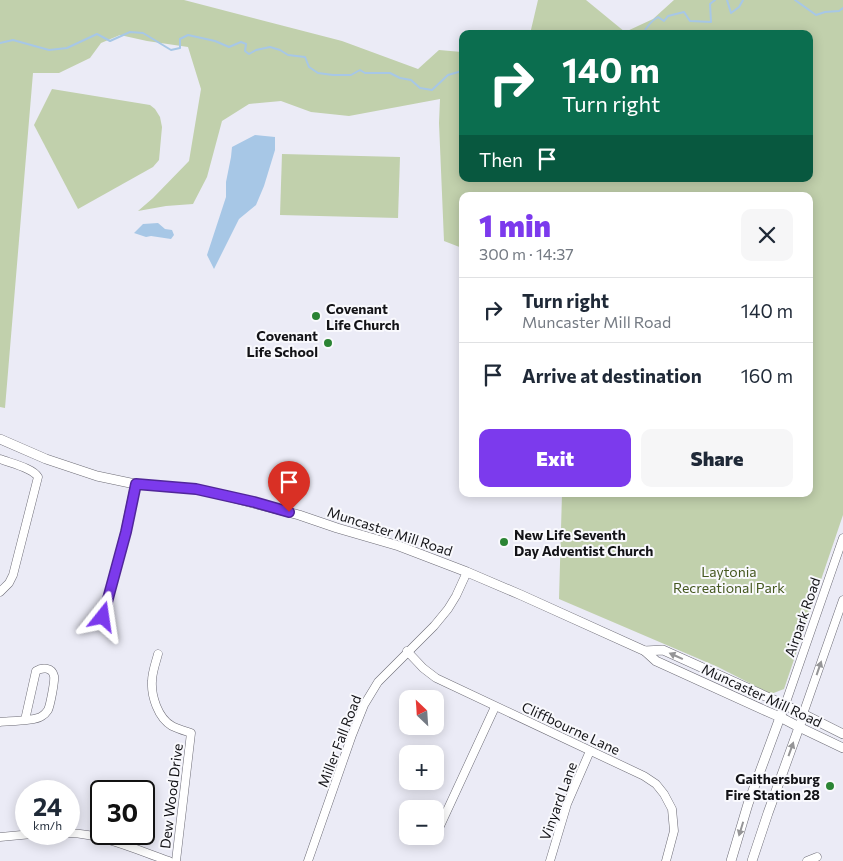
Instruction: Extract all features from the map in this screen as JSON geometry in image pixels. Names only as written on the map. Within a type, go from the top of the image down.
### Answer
[{"type":"main road","name":"Muncaster Mill Road","points":[[0,439],[46,459],[97,476],[136,484],[196,489],[254,502],[399,546],[521,595],[645,651],[656,661],[780,717],[843,748]]},
{"type":"main road","name":"Muncaster Mill Road","points":[[645,651],[663,650],[785,705],[843,734]]},
{"type":"main road","points":[[731,861],[748,804],[785,705]]},
{"type":"main road","points":[[752,861],[803,714]]},
{"type":"street","points":[[0,459],[31,471],[38,477],[13,575],[0,592]]},
{"type":"street","points":[[103,617],[126,532],[136,484]]},
{"type":"street","name":"Airpark Road","points":[[785,705],[843,538]]},
{"type":"street","name":"Miller Fall Road","points":[[308,861],[364,705],[378,682],[434,626],[448,609],[467,572]]},
{"type":"street","points":[[803,714],[843,600]]},
{"type":"street","name":"Cliffbourne Lane","points":[[407,652],[436,678],[644,776],[656,784],[672,809],[674,831],[666,861]]},
{"type":"street","name":"Dew Wood Drive","points":[[158,654],[152,679],[152,691],[158,710],[170,725],[191,733],[176,861]]},
{"type":"street","points":[[0,722],[25,720],[36,719],[48,710],[55,678],[52,672],[46,668],[41,668],[36,672],[25,720]]},
{"type":"street","points":[[444,817],[496,707]]},
{"type":"street","name":"Vinyard Lane","points":[[550,861],[567,804],[590,751]]},
{"type":"street","points":[[80,833],[100,837],[169,861]]},
{"type":"street","points":[[0,837],[15,836]]},
{"type":"street","points":[[807,861],[817,857]]},
{"type":"green space","name":"Laytonia Recreational Park","points":[[0,0],[184,0],[342,41],[418,69],[439,50],[459,52],[459,182],[813,182],[813,30],[629,30],[653,19],[674,0],[843,0],[843,515],[784,689],[771,694],[718,667],[559,599],[562,497],[813,497],[813,192],[459,192],[459,247],[444,241],[439,123],[440,99],[349,116],[311,112],[281,101],[249,104],[222,121],[207,177],[193,204],[138,211],[189,161],[201,89],[188,47],[120,35],[101,43],[90,58],[59,73],[33,73],[5,408],[0,407]]},
{"type":"green space","points":[[538,0],[586,0],[623,30],[531,30]]},
{"type":"green space","points":[[52,89],[150,105],[160,117],[162,127],[159,160],[153,167],[78,209],[34,125]]},
{"type":"green space","points":[[282,154],[400,157],[398,218],[280,215]]},
{"type":"water","points":[[255,135],[275,137],[275,150],[264,186],[256,205],[239,219],[214,269],[207,255],[226,197],[226,182],[232,147]]},
{"type":"water","points":[[158,223],[165,229],[172,230],[174,235],[171,239],[146,237],[134,233],[143,224]]},
{"type":"waterway","points":[[645,30],[649,24],[658,17],[664,21],[668,16],[684,12],[690,21],[711,22],[710,4],[715,0]]},
{"type":"waterway","points":[[727,0],[731,13],[739,7],[743,0]]},
{"type":"waterway","points":[[795,0],[816,15],[839,11],[843,8]]},
{"type":"waterway","points":[[0,43],[13,40],[49,50],[67,48],[97,34],[110,41],[130,32],[143,33],[171,50],[180,48],[180,39],[188,35],[215,41],[229,47],[241,42],[246,44],[245,51],[249,54],[256,50],[270,47],[288,55],[305,57],[309,67],[318,73],[351,75],[360,70],[365,73],[390,73],[400,78],[411,80],[420,88],[432,90],[448,75],[459,72]]},
{"type":"place","name":"Covenant Life Church","points":[[316,316]]},
{"type":"place","name":"Covenant Life School","points":[[328,343]]},
{"type":"place","name":"New Life Seventh Day Adventist Church","points":[[504,542]]},
{"type":"place","name":"Gaithersburg Fire Station 28","points":[[830,786]]},
{"type":"route","points":[[103,617],[126,532],[136,484],[196,489],[289,512]]}]
